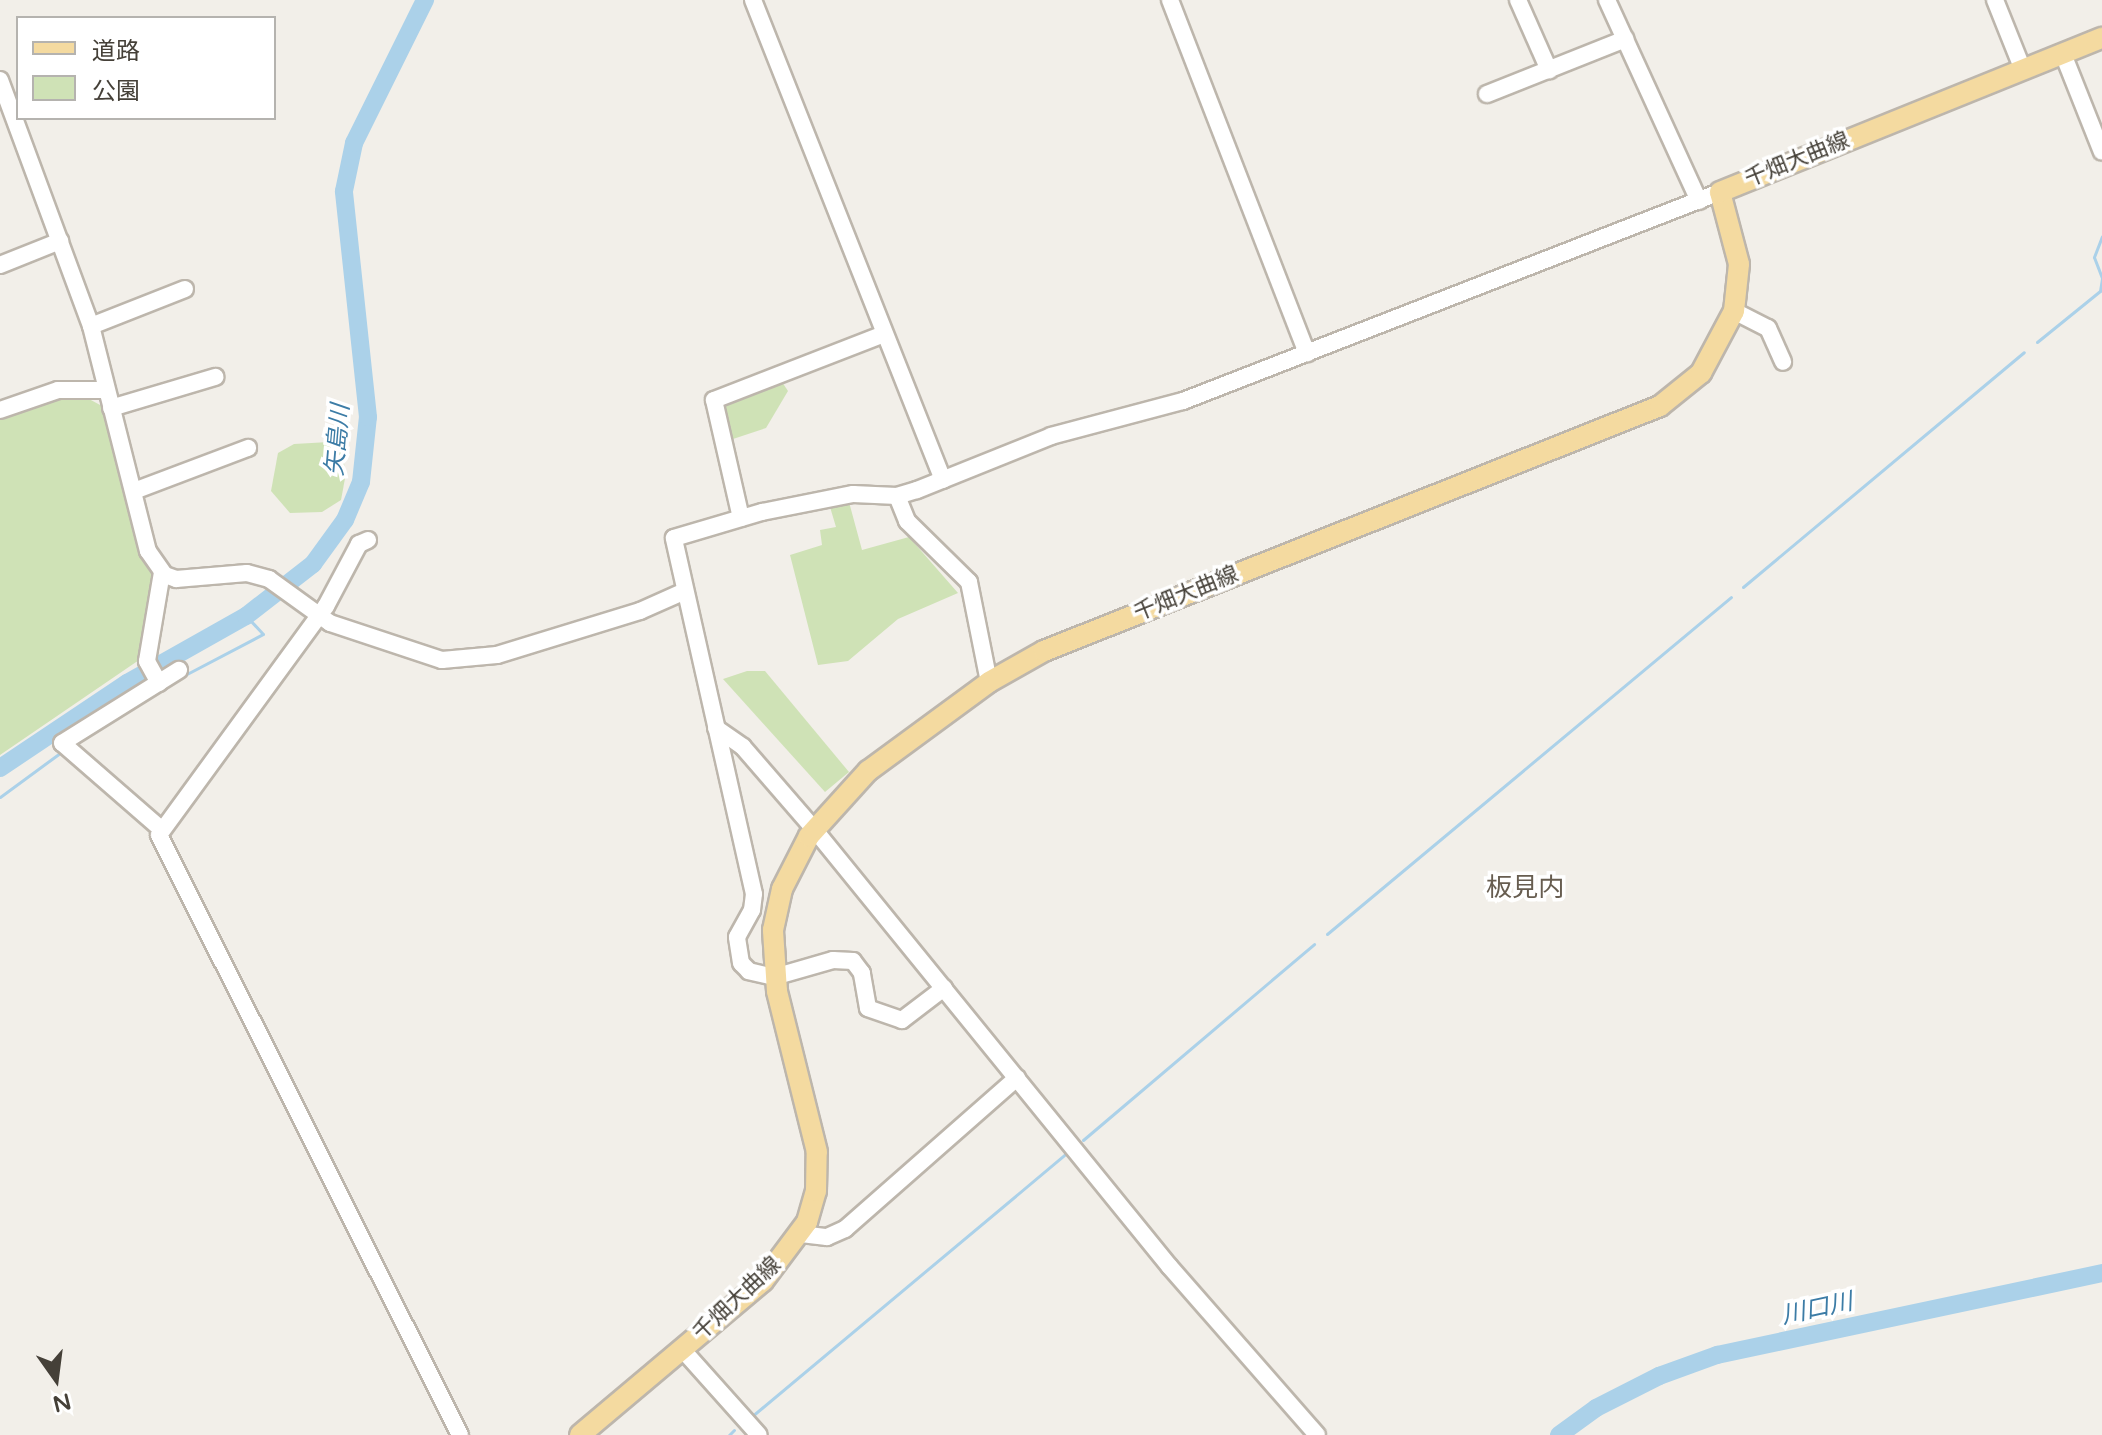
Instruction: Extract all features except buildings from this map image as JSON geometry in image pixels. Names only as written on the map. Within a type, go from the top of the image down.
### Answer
[{"type":"main road","name":"千畑大曲線","points":[[580,1435],[763,1281],[801,1234],[816,1191],[817,1152],[774,977],[776,910],[814,829],[868,771],[989,682],[1044,651],[1660,406],[1701,373],[1734,311],[1739,264],[1720,192],[2102,38]]},
{"type":"street","points":[[1170,0],[1307,353]]},
{"type":"street","points":[[1518,0],[1549,70]]},
{"type":"street","points":[[1607,0],[1699,201]]},
{"type":"street","points":[[1995,0],[2023,70]]},
{"type":"street","points":[[757,1],[943,480]]},
{"type":"street","points":[[1487,94],[1625,39]]},
{"type":"street","points":[[2063,54],[2102,152]]},
{"type":"street","points":[[0,80],[91,326],[104,390],[148,551],[162,572],[176,579],[247,573],[279,584],[295,594],[318,618],[384,637],[432,660],[476,659],[640,611],[685,591]]},
{"type":"street","points":[[944,988],[902,1020],[868,1008],[862,973],[853,961],[833,960],[774,977],[749,971],[737,952],[754,894],[674,538],[741,518],[853,494],[897,496],[1051,436],[1183,401],[1720,192]]},
{"type":"street","points":[[0,265],[60,241]]},
{"type":"street","points":[[91,326],[185,289]]},
{"type":"street","points":[[1734,311],[1768,328],[1783,362]]},
{"type":"street","points":[[741,518],[714,400],[884,334]]},
{"type":"street","points":[[111,408],[215,377]]},
{"type":"street","points":[[0,410],[58,390],[104,390]]},
{"type":"street","points":[[134,491],[248,448]]},
{"type":"street","points":[[897,496],[907,521],[969,582],[989,682]]},
{"type":"street","points":[[368,540],[359,544],[318,618],[161,829],[161,842],[460,1435]]},
{"type":"street","points":[[159,682],[148,665],[162,572]]},
{"type":"street","points":[[161,829],[56,748],[179,670]]},
{"type":"street","points":[[716,728],[743,747],[814,829],[1170,1267],[1317,1435]]},
{"type":"street","points":[[801,1234],[827,1237],[845,1229],[1017,1078]]},
{"type":"street","points":[[682,1349],[759,1435]]},
{"type":"green space","points":[[782,382],[788,391],[766,428],[730,440],[722,405]]},
{"type":"green space","points":[[76,392],[102,406],[137,547],[157,580],[142,658],[0,755],[0,418]]},
{"type":"green space","points":[[329,442],[341,449],[346,473],[341,500],[322,512],[290,513],[271,491],[278,453],[294,444]]},
{"type":"green space","points":[[849,502],[862,550],[909,537],[958,593],[898,619],[848,661],[818,665],[790,555],[822,545],[820,530],[836,527],[830,507]]},
{"type":"green space","points":[[747,671],[765,671],[849,772],[825,792],[723,679]]},
{"type":"waterway","name":"矢島川","points":[[0,768],[127,683],[246,616],[313,564],[345,520],[361,482],[368,417],[344,191],[354,143],[425,0]]},
{"type":"waterway","points":[[2037,342],[2100,291],[2102,278],[2094,257],[2102,236]]},
{"type":"waterway","points":[[1743,587],[2024,352]]},
{"type":"waterway","points":[[1327,934],[1731,597]]},
{"type":"waterway","points":[[183,676],[263,634],[246,616]]},
{"type":"waterway","points":[[0,797],[60,753]]},
{"type":"waterway","points":[[1083,1140],[1314,944]]},
{"type":"waterway","points":[[751,1417],[1067,1153]]},
{"type":"waterway","name":"川口川","points":[[1559,1435],[1596,1408],[1659,1376],[1717,1355],[2102,1273]]},
{"type":"waterway","points":[[729,1435],[734,1430]]},
{"type":"district","name":"板見内","points":[[1525,888]]}]
